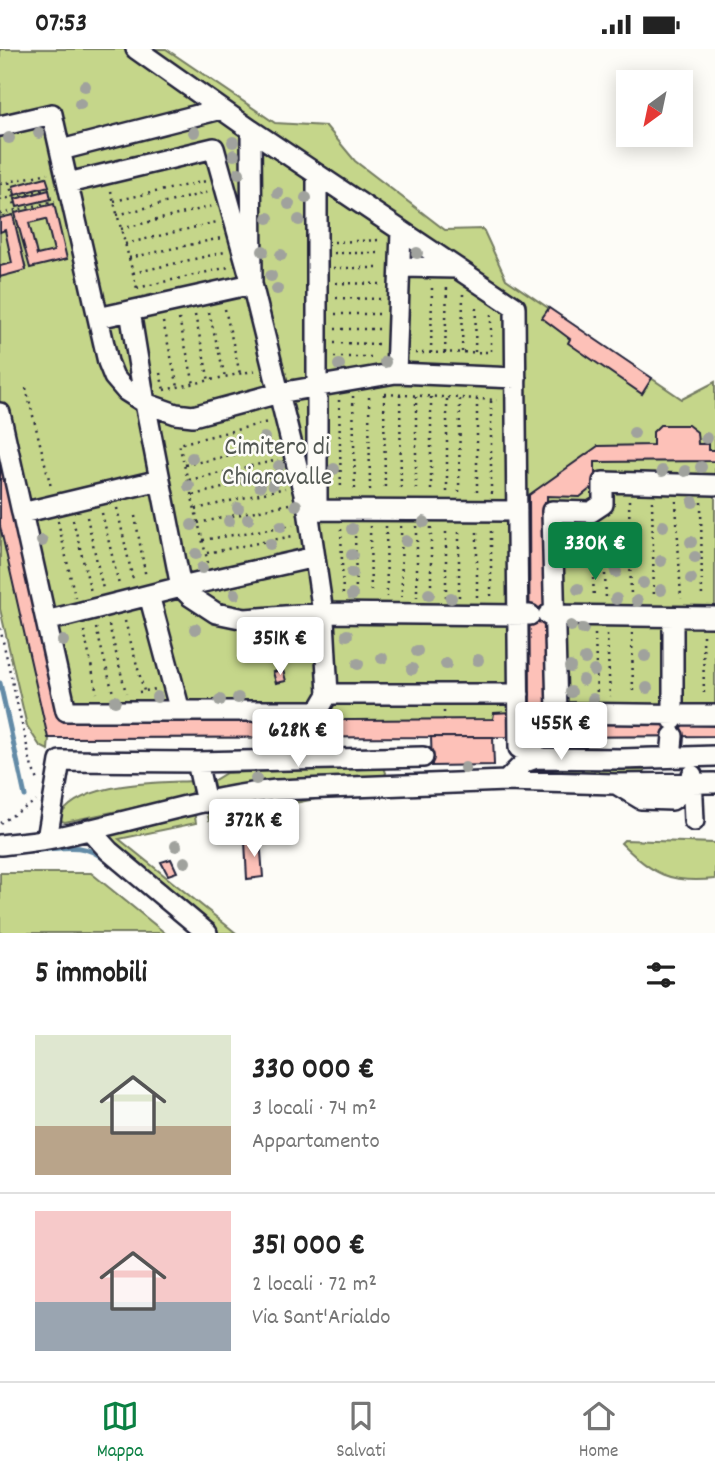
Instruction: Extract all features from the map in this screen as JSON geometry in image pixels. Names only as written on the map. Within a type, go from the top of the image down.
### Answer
[{"type":"street","points":[[136,49],[317,174],[399,304],[516,378]]},
{"type":"street","points":[[61,150],[222,109]]},
{"type":"street","points":[[0,126],[52,114],[61,150],[58,185],[99,318],[108,362],[114,377],[126,391],[176,414],[192,416],[317,386],[399,304],[461,275]]},
{"type":"street","points":[[251,130],[252,284]]},
{"type":"street","points":[[0,413],[66,711],[318,711],[328,694],[323,613],[304,492],[252,284],[214,148],[58,185]]},
{"type":"street","points":[[304,492],[317,386],[317,174]]},
{"type":"street","points":[[399,304],[461,275]]},
{"type":"street","points":[[461,275],[515,307],[517,511],[556,713],[673,724],[715,715]]},
{"type":"street","points":[[99,318],[252,284]]},
{"type":"street","points":[[175,301],[145,399],[181,587],[216,613],[245,619],[323,613],[715,618]]},
{"type":"street","points":[[22,513],[160,480]]},
{"type":"street","points":[[534,748],[519,748],[519,694],[537,615],[552,512],[591,512],[603,504],[603,482],[715,485]]},
{"type":"street","points":[[304,492],[517,511]]},
{"type":"street","points":[[46,621],[110,611],[181,587],[315,557]]},
{"type":"street","points":[[110,611],[180,711]]},
{"type":"street","points":[[677,617],[673,724],[681,757],[693,784],[694,821]]},
{"type":"street","points":[[328,694],[519,694]]},
{"type":"street","points":[[506,781],[525,762],[536,758],[715,756]]},
{"type":"street","points":[[47,839],[60,761],[197,762],[423,757]]},
{"type":"street","points":[[397,785],[400,759]]},
{"type":"street","points":[[197,762],[206,802]]},
{"type":"street","points":[[0,845],[47,839],[206,802],[276,790],[506,781],[715,783]]},
{"type":"street","points":[[89,829],[109,851],[207,933]]},
{"type":"path","points":[[106,174],[137,288]]},
{"type":"path","points":[[0,184],[9,182],[58,185]]},
{"type":"path","points":[[9,182],[16,210]]},
{"type":"path","points":[[0,200],[58,185]]},
{"type":"path","points":[[0,214],[16,210],[58,185]]},
{"type":"path","points":[[114,201],[234,218]]},
{"type":"path","points":[[117,215],[234,218]]},
{"type":"path","points":[[121,229],[234,218]]},
{"type":"path","points":[[125,244],[234,218]]},
{"type":"path","points":[[129,258],[234,218]]},
{"type":"path","points":[[133,272],[234,218]]},
{"type":"path","points":[[137,288],[234,218]]},
{"type":"path","points":[[431,353],[461,275]]},
{"type":"path","points":[[431,353],[491,352],[461,275]]},
{"type":"path","points":[[461,275],[475,352]]},
{"type":"path","points":[[461,275],[462,352]]},
{"type":"path","points":[[445,353],[461,275]]},
{"type":"path","points":[[137,288],[175,301],[240,374]]},
{"type":"path","points":[[317,299],[399,304]]},
{"type":"path","points":[[317,299],[399,304]]},
{"type":"path","points":[[317,299],[399,304]]},
{"type":"path","points":[[317,299],[399,304]]},
{"type":"path","points":[[317,299],[399,304]]},
{"type":"path","points":[[317,299],[399,304]]},
{"type":"path","points":[[317,299],[399,304]]},
{"type":"path","points":[[317,299],[399,304]]},
{"type":"path","points":[[317,299],[399,304]]},
{"type":"path","points":[[175,301],[225,377]]},
{"type":"path","points":[[175,301],[209,380]]},
{"type":"path","points":[[175,301],[194,384]]},
{"type":"path","points":[[175,301],[178,387]]},
{"type":"path","points":[[399,304],[431,353]]},
{"type":"path","points":[[158,367],[164,390]]},
{"type":"path","points":[[145,399],[164,390],[273,367]]},
{"type":"path","points":[[26,389],[84,498],[127,695]]},
{"type":"path","points":[[376,393],[516,401]]},
{"type":"path","points":[[212,580],[179,444],[285,418]]},
{"type":"path","points":[[184,465],[304,492]]},
{"type":"path","points":[[188,480],[304,492]]},
{"type":"path","points":[[675,484],[677,617]]},
{"type":"path","points":[[191,495],[304,492]]},
{"type":"path","points":[[195,509],[304,492]]},
{"type":"path","points":[[198,523],[304,492]]},
{"type":"path","points":[[202,540],[304,492]]},
{"type":"path","points":[[205,553],[304,492]]},
{"type":"path","points":[[84,498],[110,611],[144,691]]},
{"type":"path","points":[[84,498],[110,611],[114,697]]},
{"type":"path","points":[[84,498],[110,611]]},
{"type":"path","points":[[84,498],[110,611]]},
{"type":"path","points":[[98,701],[110,611],[135,516]]},
{"type":"path","points":[[0,628],[32,768],[41,788],[53,803]]},
{"type":"path","points":[[0,823],[34,800],[53,803]]},
{"type":"green space","name":"Cimitero di Chiaravalle","points":[[0,49],[166,49],[275,123],[326,126],[355,161],[445,230],[483,229],[506,279],[682,399],[715,382],[715,736],[49,738],[48,750],[40,746],[27,726],[0,609]]},
{"type":"green space","points":[[384,767],[386,773],[383,778],[218,792],[211,787],[213,781],[226,773]]},
{"type":"green space","points":[[534,769],[644,770],[646,775],[531,775]]},
{"type":"green space","points":[[194,781],[191,793],[187,796],[65,822],[58,820],[67,807],[99,791],[140,784]]},
{"type":"green space","points":[[315,799],[209,820],[206,807],[244,801]]},
{"type":"green space","points":[[194,811],[196,823],[119,839],[236,933],[214,933],[117,853],[107,836],[110,831]]},
{"type":"green space","points":[[624,840],[715,843],[715,879],[686,880],[663,875],[632,854],[621,843]]},
{"type":"green space","points":[[0,873],[91,873],[165,933],[0,933]]},
{"type":"building","points":[[46,177],[49,186],[15,195],[13,186]]},
{"type":"building","points":[[49,190],[51,199],[17,207],[15,199]]},
{"type":"building","points":[[54,204],[67,259],[30,268],[15,213]],"holes":[[[46,219],[54,251],[37,255],[29,223]]]},
{"type":"building","points":[[13,215],[26,270],[0,277],[0,266],[12,263],[5,230],[0,232],[0,218]]},
{"type":"building","points":[[549,308],[652,378],[642,394],[568,343],[570,339],[542,318]]},
{"type":"building","points":[[660,425],[688,425],[697,432],[698,444],[708,444],[708,450],[715,450],[715,461],[595,462],[595,485],[580,497],[547,496],[548,722],[715,720],[715,736],[530,737],[529,495],[598,446],[653,445],[653,432]]},
{"type":"building","points":[[0,455],[57,716],[64,722],[493,719],[494,713],[511,712],[512,737],[48,738],[0,526]]},
{"type":"building","points":[[283,670],[286,681],[276,683],[273,672]]},
{"type":"building","points":[[431,737],[493,737],[494,765],[432,766]]},
{"type":"building","points":[[260,839],[263,877],[247,879],[245,841]]},
{"type":"building","points":[[171,859],[177,872],[168,875],[161,862]]},
{"type":"waterway","points":[[0,683],[25,796]]},
{"type":"waterway","points":[[40,850],[81,848],[104,859]]}]
